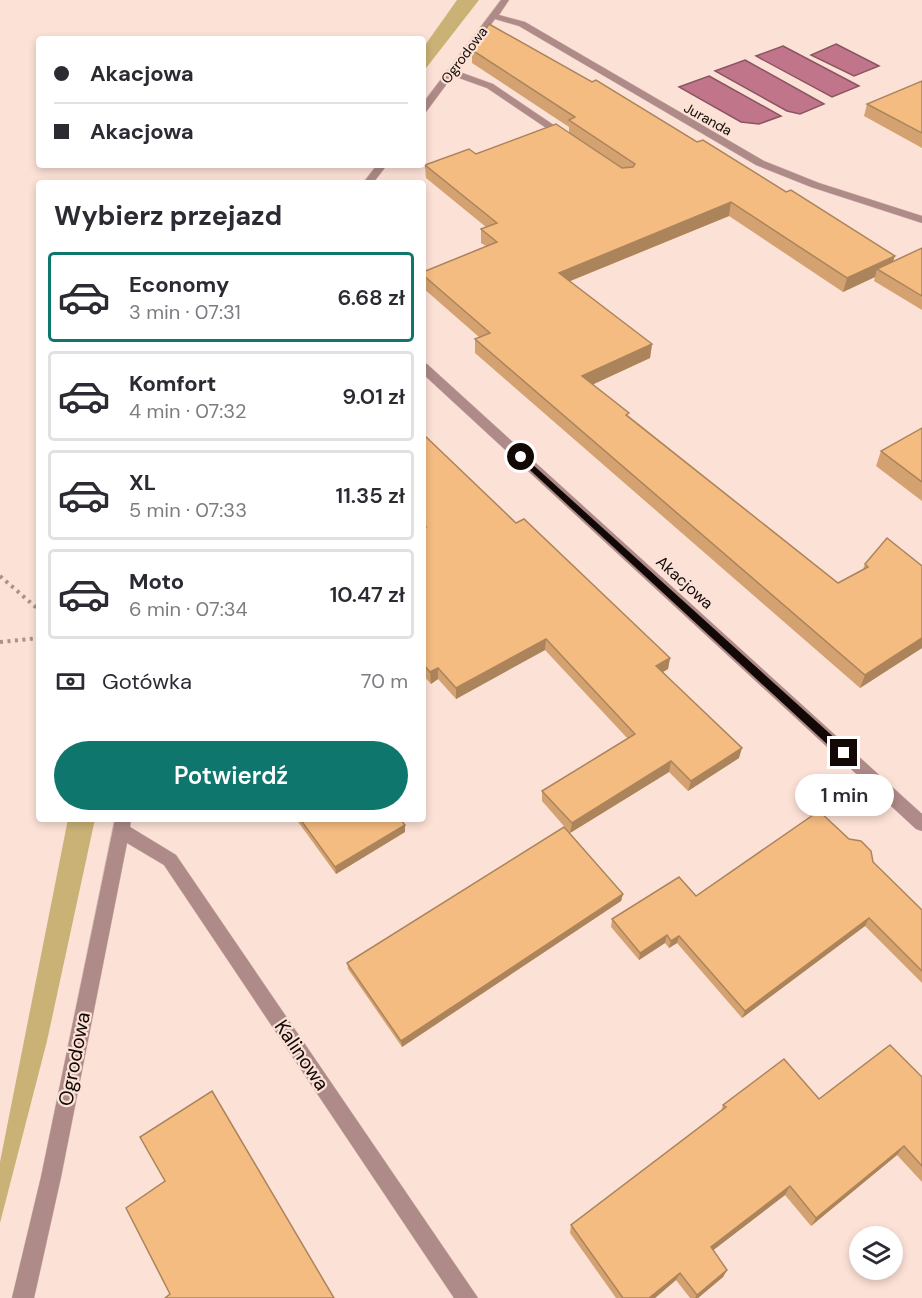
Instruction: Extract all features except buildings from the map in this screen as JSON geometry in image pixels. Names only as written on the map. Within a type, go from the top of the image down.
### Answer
[{"type":"street","name":"Ogrodowa","points":[[426,106],[505,0]]},
{"type":"street","name":"Juranda","points":[[494,16],[522,24],[672,114],[760,163],[815,185],[922,220]]},
{"type":"street","points":[[451,72],[490,86],[578,145]]},
{"type":"street","points":[[370,180],[380,168]]},
{"type":"street","name":"Akacjowa","points":[[426,370],[922,824]]},
{"type":"street","name":"Ogrodowa","points":[[23,1298],[51,1177],[122,824]]},
{"type":"street","name":"Kalinowa","points":[[122,824],[170,860],[467,1298]]},
{"type":"path","points":[[0,576],[36,607]]},
{"type":"path","points":[[0,642],[36,638]]},
{"type":"shaded area","points":[[457,0],[479,0],[426,68],[426,44]]},
{"type":"shaded area","points":[[836,44],[879,66],[854,76],[811,55]]},
{"type":"shaded area","points":[[783,46],[859,86],[832,97],[756,56]]},
{"type":"shaded area","points":[[745,60],[824,104],[800,114],[787,111],[715,71]]},
{"type":"shaded area","points":[[709,76],[781,116],[759,124],[741,122],[679,87]]},
{"type":"shaded area","points":[[67,822],[94,822],[47,1041],[0,1223],[0,1162]]},
{"type":"route","points":[[521,457],[844,753]]}]
